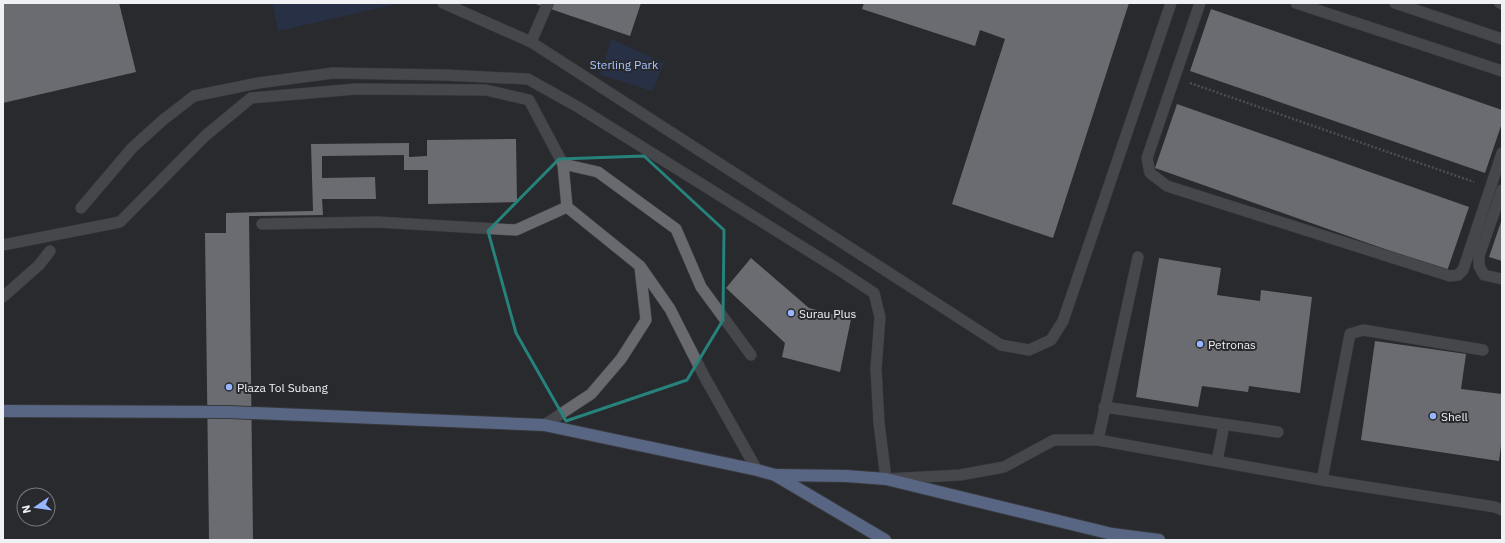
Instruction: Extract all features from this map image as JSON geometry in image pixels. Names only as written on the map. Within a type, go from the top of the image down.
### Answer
[{"type":"highway","points":[[3,411],[228,412],[544,425],[775,475],[846,476],[886,479],[1112,534],[1159,540]]},
{"type":"highway","points":[[775,475],[885,540]]},
{"type":"street","points":[[443,3],[531,42],[1001,345],[1028,350],[1050,340],[1064,321],[1171,3]]},
{"type":"street","points":[[531,42],[548,3]]},
{"type":"street","points":[[1200,3],[1147,158],[1150,173],[1167,186],[1450,276],[1458,275],[1463,270],[1502,153]]},
{"type":"street","points":[[1296,3],[1502,71]]},
{"type":"street","points":[[1394,3],[1502,39]]},
{"type":"street","points":[[81,208],[132,148],[163,120],[194,96],[258,83],[333,73],[528,79],[578,108],[836,268],[874,294],[880,317],[876,369],[879,423],[886,479],[960,475],[1004,467],[1054,440],[1098,440],[1322,480],[1500,507]]},
{"type":"street","points":[[3,245],[120,222],[205,136],[251,98],[356,89],[486,90],[529,100],[563,164],[567,207],[640,266],[670,309],[704,376],[756,470]]},
{"type":"street","points":[[563,164],[598,172],[676,229],[701,287],[752,355]]},
{"type":"street","points":[[1502,190],[1479,256],[1479,266],[1484,275],[1502,279]]},
{"type":"street","points":[[262,224],[377,222],[516,230],[567,207]]},
{"type":"street","points":[[3,297],[39,265],[50,251]]},
{"type":"street","points":[[1098,440],[1138,257]]},
{"type":"street","points":[[544,425],[591,394],[622,359],[646,320],[640,266]]},
{"type":"street","points":[[1322,480],[1350,334],[1364,330],[1483,350]]},
{"type":"street","points":[[1104,407],[1278,432]]},
{"type":"street","points":[[1217,462],[1224,425]]},
{"type":"path","points":[[1175,77],[1490,188]]},
{"type":"highlighted area","points":[[644,156],[724,230],[723,320],[687,380],[566,421],[516,333],[488,231],[559,159]]},
{"type":"green space","points":[[272,3],[401,3],[278,31]]},
{"type":"green space","name":"Sterling Park","points":[[611,39],[664,63],[652,91],[599,74],[602,71]]},
{"type":"building","points":[[3,3],[119,3],[136,72],[3,103]]},
{"type":"building","points":[[533,3],[641,3],[630,36]]},
{"type":"building","points":[[864,3],[1129,3],[1053,238],[952,204],[1005,39],[980,30],[975,46],[862,9]]},
{"type":"building","points":[[1211,9],[1502,110],[1502,123],[1485,173],[1190,71]]},
{"type":"building","points":[[1177,104],[1469,207],[1447,271],[1155,168]]},
{"type":"building","points":[[516,139],[517,202],[428,204],[428,170],[404,170],[404,155],[322,156],[322,178],[375,177],[376,199],[322,199],[323,215],[249,216],[253,540],[209,540],[205,233],[226,233],[226,213],[313,211],[311,144],[409,143],[409,157],[427,156],[427,140]]},
{"type":"building","points":[[1502,219],[1502,261],[1489,257]]},
{"type":"building","name":"Surau Plus","points":[[751,258],[809,308],[851,319],[840,372],[782,357],[785,343],[726,288]]},
{"type":"building","name":"Petronas","points":[[1159,258],[1221,268],[1217,295],[1260,301],[1261,290],[1312,297],[1300,393],[1249,386],[1248,392],[1202,386],[1198,407],[1136,397]]},
{"type":"building","name":"Shell","points":[[1375,341],[1466,354],[1461,389],[1502,394],[1502,438],[1499,461],[1361,440]]},
{"type":"place","name":"Surau Plus","points":[[791,313]]},
{"type":"place","name":"Petronas","points":[[1200,344]]},
{"type":"place","name":"Plaza Tol Subang","points":[[229,387]]},
{"type":"place","name":"Shell","points":[[1433,416]]}]
